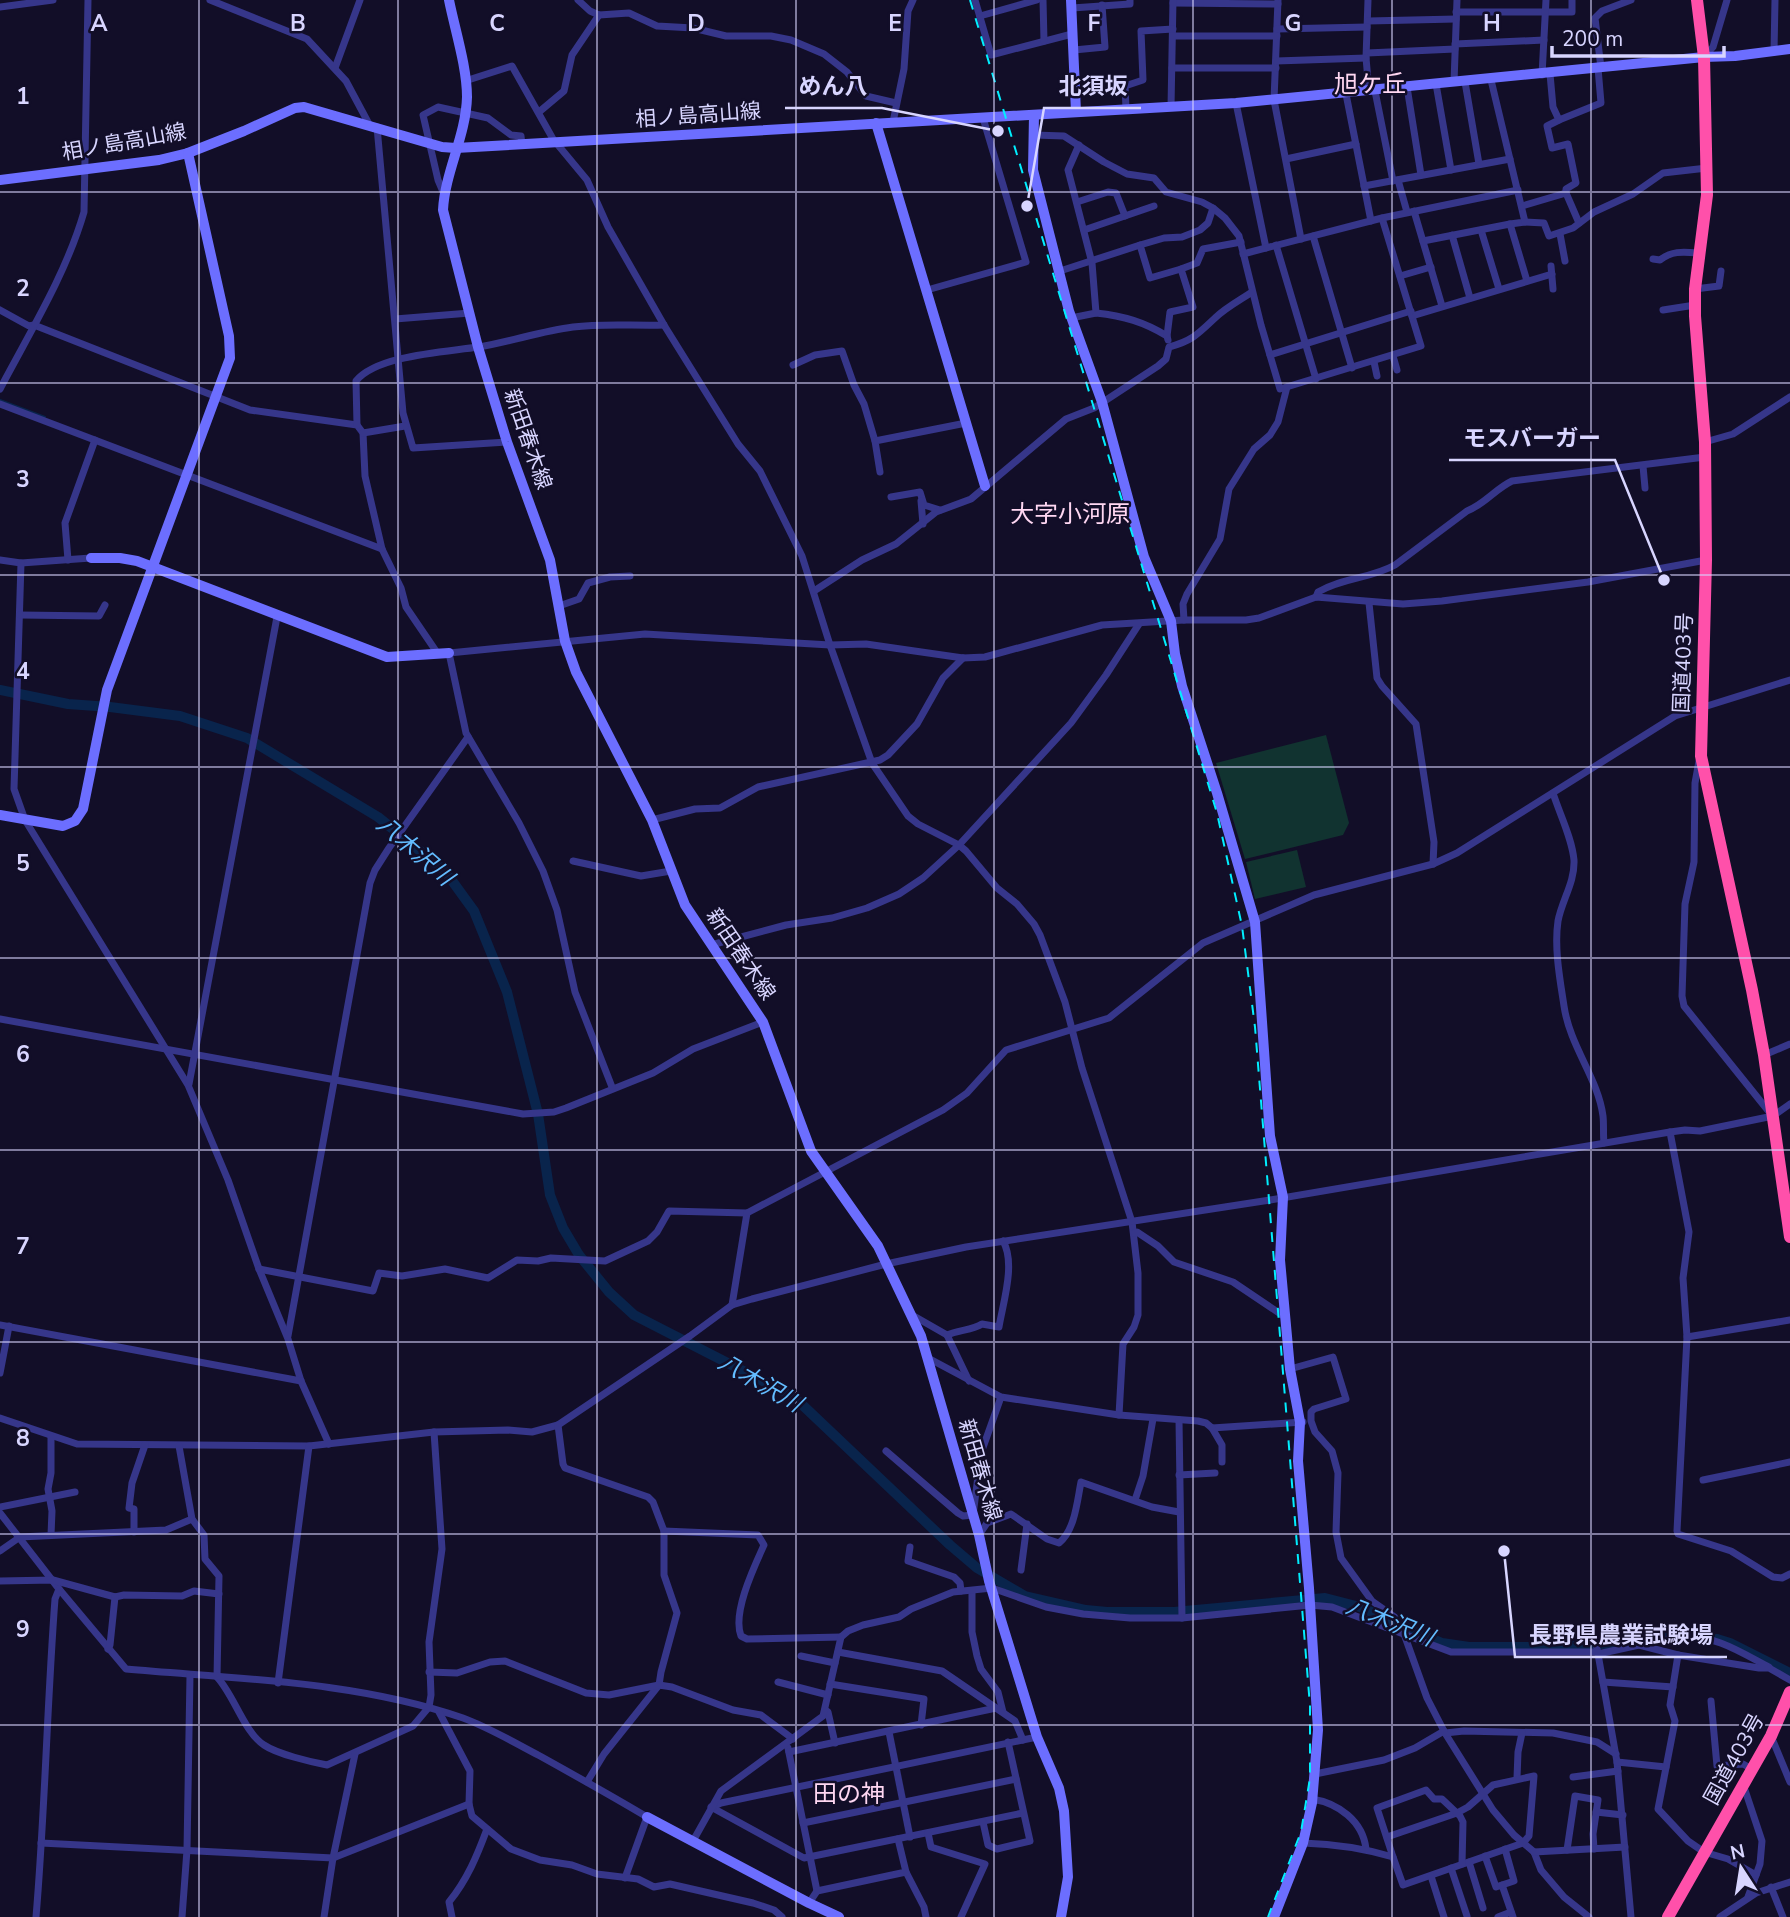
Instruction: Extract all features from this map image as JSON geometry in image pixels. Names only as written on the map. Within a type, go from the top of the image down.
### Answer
[{"type":"highway","name":"国道403号","points":[[1697,0],[1704,57],[1707,168],[1706,215],[1695,289],[1705,442],[1706,559],[1700,756],[1752,990],[1790,1237]]},
{"type":"highway","name":"国道403号","points":[[1668,1917],[1771,1736],[1790,1692]]},
{"type":"main road","name":"新田春木線","points":[[449,0],[466,81],[465,114],[443,210],[478,347],[507,442],[550,560],[565,641],[576,672],[652,820],[685,905],[763,1023],[811,1151],[878,1246],[912,1315],[928,1358],[979,1535],[990,1584],[1037,1737],[1059,1787],[1065,1811],[1069,1877],[1061,1917]]},
{"type":"main road","points":[[1072,4],[1076,112]]},
{"type":"main road","name":"相ノ島高山線","points":[[0,180],[159,160],[188,153],[295,108],[304,107],[429,143],[456,148],[1236,103],[1790,49]]},
{"type":"main road","points":[[1034,115],[1033,170],[1071,317],[1102,402],[1144,557],[1171,621],[1182,687],[1255,922],[1270,1136],[1283,1198],[1280,1260],[1290,1369],[1306,1422],[1298,1461],[1318,1730],[1312,1799],[1303,1843],[1274,1917]]},
{"type":"main road","points":[[876,124],[985,486]]},
{"type":"main road","points":[[0,815],[63,826],[75,821],[83,809],[107,690],[230,358],[229,336],[188,153]]},
{"type":"main road","points":[[91,558],[120,558],[153,568],[387,657],[444,653]]},
{"type":"main road","points":[[647,1817],[838,1917]]},
{"type":"street","points":[[0,7],[53,0]]},
{"type":"street","points":[[0,389],[78,233],[84,212],[88,0]]},
{"type":"street","points":[[210,0],[221,1],[307,39],[346,81],[373,125],[405,426],[413,448],[507,442]]},
{"type":"street","points":[[335,68],[360,0]]},
{"type":"street","points":[[578,0],[599,15],[629,13],[657,26],[693,28],[726,36],[771,36],[791,40],[824,54],[847,72],[866,96],[896,103]]},
{"type":"street","points":[[893,122],[904,69],[908,11],[913,0]]},
{"type":"street","points":[[975,0],[991,55],[1072,34]]},
{"type":"street","points":[[980,16],[1037,0]]},
{"type":"street","points":[[1043,0],[1044,41]]},
{"type":"street","points":[[1072,4],[1130,4],[1130,0]]},
{"type":"street","points":[[1368,0],[1366,56],[1372,91],[1396,180],[1423,241],[1442,306]]},
{"type":"street","points":[[1457,0],[1455,46],[1460,82],[1479,164]]},
{"type":"street","points":[[1546,0],[1546,74],[1553,107],[1559,120]]},
{"type":"street","points":[[1126,109],[1125,86],[1143,80],[1142,30],[1277,32],[1456,15],[1572,12],[1572,0]]},
{"type":"street","points":[[1579,223],[1566,193],[1566,188],[1576,183],[1568,144],[1552,148],[1544,127],[1601,103],[1595,18],[1601,7],[1631,0]]},
{"type":"street","points":[[1704,57],[1713,47],[1727,0]]},
{"type":"street","points":[[1774,51],[1775,0]]},
{"type":"street","points":[[1171,107],[1173,2],[1278,2],[1274,100],[1301,239]]},
{"type":"street","points":[[1074,50],[1105,47],[1102,5]]},
{"type":"street","points":[[539,112],[564,91],[572,55],[599,15]]},
{"type":"street","points":[[1172,68],[1276,65],[1455,46],[1544,40]]},
{"type":"street","points":[[466,81],[512,66],[557,144],[587,180],[608,227],[664,325],[738,444],[760,471],[802,556],[872,763],[908,816],[959,845],[1034,924],[1065,1002],[1134,1233],[1138,1315],[1123,1344],[1119,1415]]},
{"type":"street","points":[[1491,80],[1525,222]]},
{"type":"street","points":[[1436,84],[1451,170]]},
{"type":"street","points":[[1407,87],[1422,175]]},
{"type":"street","points":[[1346,94],[1371,221]]},
{"type":"street","points":[[1236,103],[1266,248]]},
{"type":"street","points":[[445,194],[438,180],[423,115],[438,107],[488,118],[511,135],[522,136],[523,145]]},
{"type":"street","points":[[927,290],[1026,262],[983,118]]},
{"type":"street","points":[[1034,135],[1064,136],[1127,174],[1154,178],[1166,192],[1202,202],[1213,208],[1233,228],[1241,242],[1252,292],[1280,389],[1421,346],[1382,218]]},
{"type":"street","points":[[1286,159],[1356,144]]},
{"type":"street","points":[[1079,145],[1068,170],[1091,260],[1096,313]]},
{"type":"street","points":[[1364,186],[1510,159]]},
{"type":"street","points":[[1423,241],[1525,222],[1544,223],[1549,236],[1560,234],[1608,204],[1633,194],[1663,173],[1707,168]]},
{"type":"street","points":[[1243,254],[1382,218],[1517,190]]},
{"type":"street","points":[[1077,202],[1108,191],[1116,194],[1125,216]]},
{"type":"street","points":[[1522,206],[1566,193]]},
{"type":"street","points":[[1084,230],[1154,206]]},
{"type":"street","points":[[1060,271],[1164,237],[1182,237],[1200,230],[1208,223],[1213,208]]},
{"type":"street","points":[[1510,224],[1527,281]]},
{"type":"street","points":[[1481,230],[1499,289]]},
{"type":"street","points":[[1560,234],[1564,261]]},
{"type":"street","points":[[1452,235],[1470,298]]},
{"type":"street","points":[[1313,236],[1352,368]]},
{"type":"street","points":[[1140,245],[1150,278],[1197,262],[1203,249],[1241,242]]},
{"type":"street","points":[[1276,245],[1316,379]]},
{"type":"street","points":[[1661,270],[1656,260],[1668,254],[1700,253]]},
{"type":"street","points":[[1400,276],[1431,267]]},
{"type":"street","points":[[814,591],[862,560],[896,544],[940,510],[971,499],[1066,419],[1094,408],[1166,359],[1170,312],[1193,307],[1181,269]]},
{"type":"street","points":[[1270,355],[1527,281],[1551,270],[1553,289]]},
{"type":"street","points":[[1695,289],[1719,286],[1721,271]]},
{"type":"street","points":[[1169,347],[1184,343],[1202,332],[1215,318],[1252,292]]},
{"type":"street","points":[[1663,310],[1695,306]]},
{"type":"street","points":[[0,310],[29,326],[34,325],[250,410],[357,425]]},
{"type":"street","points":[[395,319],[470,313]]},
{"type":"street","points":[[1071,317],[1096,313],[1123,316],[1146,323],[1167,336]]},
{"type":"street","points":[[612,1087],[575,992],[557,910],[543,871],[519,823],[468,737],[444,653],[406,607],[401,588],[382,549],[365,476],[363,433],[357,425],[356,382],[376,367],[399,360],[478,347],[571,327],[620,323],[664,325]]},
{"type":"street","points":[[793,365],[815,355],[842,351],[864,404],[880,472]]},
{"type":"street","points":[[1393,356],[1397,370]]},
{"type":"street","points":[[1374,362],[1377,376]]},
{"type":"street","points":[[1184,620],[1183,604],[1187,594],[1220,539],[1229,489],[1254,449],[1270,435],[1278,422],[1287,387]]},
{"type":"street","points":[[1705,442],[1733,434],[1790,397]]},
{"type":"street","points":[[0,404],[382,549]]},
{"type":"street","points":[[874,441],[966,423]]},
{"type":"street","points":[[363,433],[405,426]]},
{"type":"street","points":[[68,560],[65,523],[95,440]]},
{"type":"street","points":[[1316,597],[1318,592],[1334,583],[1382,572],[1395,565],[1467,512],[1480,506],[1500,487],[1512,481],[1705,457]]},
{"type":"street","points":[[1643,466],[1645,488]]},
{"type":"street","points":[[891,496],[920,492],[924,505],[940,510]]},
{"type":"street","points":[[922,500],[920,503],[923,524]]},
{"type":"street","points":[[0,561],[21,563],[91,558]]},
{"type":"street","points":[[444,653],[664,634],[830,645],[866,644],[963,658],[985,657],[1102,625],[1259,618],[1316,597],[1369,603],[1442,601],[1588,582],[1706,559]]},
{"type":"street","points":[[21,563],[14,789],[25,820],[188,1085],[228,1180],[259,1269],[288,1339],[301,1381],[329,1444]]},
{"type":"street","points":[[559,606],[579,600],[589,583],[610,577],[630,576]]},
{"type":"street","points":[[1369,603],[1377,678],[1416,724],[1434,842],[1433,864]]},
{"type":"street","points":[[20,615],[99,616],[104,605]]},
{"type":"street","points":[[188,1085],[277,617]]},
{"type":"street","points":[[712,945],[786,925],[832,918],[867,908],[899,894],[923,878],[959,845],[1071,723],[1139,624]]},
{"type":"street","points":[[652,820],[695,809],[720,808],[758,788],[872,763],[888,755],[917,724],[943,678],[963,658]]},
{"type":"street","points":[[259,1269],[373,1291],[379,1273],[402,1276],[445,1269],[488,1278],[517,1260],[538,1261],[551,1258],[605,1261],[648,1241],[657,1232],[669,1211],[747,1213],[943,1110],[967,1093],[1006,1050],[1109,1018],[1203,943],[1314,895],[1433,864],[1457,853],[1675,716],[1790,680]]},
{"type":"street","points":[[288,1339],[370,883],[389,848],[468,737]]},
{"type":"street","points":[[1700,756],[1695,783],[1694,862],[1685,904],[1684,1006],[1773,1116]]},
{"type":"street","points":[[1553,793],[1574,861],[1573,878],[1559,919],[1557,934],[1564,1004],[1573,1042],[1598,1097],[1603,1116],[1604,1143]]},
{"type":"street","points":[[573,861],[641,876],[671,871]]},
{"type":"street","points":[[0,1019],[523,1114],[554,1112],[653,1073],[693,1049],[763,1023]]},
{"type":"street","points":[[1764,1055],[1790,1044]]},
{"type":"street","points":[[0,1418],[77,1444],[309,1446],[434,1432],[531,1432],[558,1425],[732,1305],[886,1264],[1003,1241],[1283,1198],[1670,1132],[1700,1131],[1773,1116],[1790,1104]]},
{"type":"street","points":[[1670,1132],[1689,1232],[1683,1278],[1686,1338],[1678,1534],[1731,1551],[1773,1577],[1782,1578],[1790,1574]]},
{"type":"street","points":[[732,1305],[747,1213]]},
{"type":"street","points":[[1134,1233],[1137,1232],[1158,1245],[1174,1262],[1243,1287],[1285,1317]]},
{"type":"street","points":[[947,1335],[982,1324],[999,1327],[1007,1284],[1008,1250],[1003,1241]]},
{"type":"street","points":[[912,1315],[947,1335],[969,1381]]},
{"type":"street","points":[[1686,1338],[1790,1320]]},
{"type":"street","points":[[0,1373],[4,1325],[301,1381]]},
{"type":"street","points":[[1290,1369],[1332,1357],[1346,1399],[1314,1409],[1306,1422]]},
{"type":"street","points":[[928,1358],[1001,1397],[1119,1415],[1206,1423],[1222,1445],[1222,1462]]},
{"type":"street","points":[[886,1451],[958,1513],[963,1516],[973,1515],[981,1453],[1001,1397]]},
{"type":"street","points":[[1135,1500],[1143,1476],[1153,1419]]},
{"type":"street","points":[[1180,1420],[1182,1613]]},
{"type":"street","points":[[1212,1428],[1306,1422]]},
{"type":"street","points":[[1306,1422],[1332,1451],[1335,1459],[1338,1473],[1337,1543],[1341,1558],[1371,1601],[1399,1620],[1427,1698],[1444,1732],[1483,1794],[1514,1836],[1534,1852],[1541,1870],[1564,1897],[1586,1915]]},
{"type":"street","points":[[558,1425],[565,1468],[648,1497],[653,1502],[664,1531],[664,1575],[677,1613],[659,1685],[604,1754],[587,1782]]},
{"type":"street","points":[[179,1446],[192,1519],[204,1535],[205,1559],[219,1576],[217,1677],[226,1686],[252,1732],[264,1745],[327,1765],[413,1726],[429,1707],[432,1695],[429,1642],[442,1549],[434,1432]]},
{"type":"street","points":[[51,1437],[48,1489],[51,1535]]},
{"type":"street","points":[[134,1532],[134,1509],[129,1508],[132,1483],[145,1445]]},
{"type":"street","points":[[278,1682],[309,1446]]},
{"type":"street","points":[[1703,1480],[1790,1462]]},
{"type":"street","points":[[1179,1475],[1215,1474]]},
{"type":"street","points":[[979,1535],[987,1523],[1012,1514],[1047,1539],[1059,1543],[1065,1538],[1070,1527],[1081,1482],[1152,1507],[1179,1512]]},
{"type":"street","points":[[75,1492],[0,1510],[59,1589],[126,1669],[278,1682],[375,1695],[429,1707],[465,1719],[510,1740],[647,1817],[625,1878]]},
{"type":"street","points":[[0,1551],[20,1537],[166,1530],[192,1519]]},
{"type":"street","points":[[1021,1570],[1027,1524]]},
{"type":"street","points":[[664,1531],[758,1535],[764,1545],[749,1580],[739,1630],[741,1636],[747,1639],[841,1637]]},
{"type":"street","points":[[910,1547],[908,1561],[954,1577],[960,1583],[961,1591]]},
{"type":"street","points":[[0,1581],[53,1580],[115,1597],[182,1597],[194,1591],[219,1594]]},
{"type":"street","points":[[693,1841],[721,1791],[790,1745],[823,1716],[841,1637],[863,1625],[899,1617],[941,1596],[972,1591],[990,1584],[1046,1607],[1083,1614],[1130,1618],[1310,1605],[1332,1606],[1451,1652],[1597,1653],[1683,1637],[1703,1638],[1729,1646],[1790,1680]]},
{"type":"street","points":[[36,1917],[52,1641],[55,1599],[59,1589]]},
{"type":"street","points":[[972,1591],[972,1632],[977,1656],[981,1669],[998,1692],[1000,1711]]},
{"type":"street","points":[[108,1649],[115,1597]]},
{"type":"street","points":[[1595,1637],[1617,1758],[1631,1917]]},
{"type":"street","points":[[1639,1645],[1678,1655],[1769,1668]]},
{"type":"street","points":[[838,1652],[942,1671],[1015,1721],[1023,1740]]},
{"type":"street","points":[[1678,1655],[1671,1705],[1675,1721],[1658,1809],[1688,1841],[1704,1852],[1728,1859],[1756,1875]]},
{"type":"street","points":[[801,1656],[835,1663]]},
{"type":"street","points":[[429,1672],[457,1673],[490,1662],[505,1661],[586,1693],[624,1693],[659,1685],[672,1687],[733,1710],[761,1715],[790,1745],[795,1788],[817,1891]]},
{"type":"street","points":[[182,1917],[187,1850],[190,1675]]},
{"type":"street","points":[[778,1682],[828,1695]]},
{"type":"street","points":[[1603,1682],[1673,1687]]},
{"type":"street","points":[[830,1684],[923,1699],[921,1725]]},
{"type":"street","points":[[1711,1701],[1717,1766],[1743,1764],[1752,1769]]},
{"type":"street","points":[[825,1710],[828,1712],[835,1743]]},
{"type":"street","points":[[438,1711],[470,1771],[469,1804],[472,1816],[511,1849],[597,1874],[638,1879],[654,1887],[670,1884],[753,1903],[774,1910],[782,1917]]},
{"type":"street","points":[[790,1745],[835,1743],[1000,1711]]},
{"type":"street","points":[[1315,1774],[1384,1760],[1415,1748],[1444,1732],[1464,1731],[1553,1732],[1597,1742],[1617,1758],[1666,1767]]},
{"type":"street","points":[[888,1732],[910,1837]]},
{"type":"street","points":[[1517,1778],[1522,1733]]},
{"type":"street","points":[[1771,1736],[1790,1782]]},
{"type":"street","points":[[711,1807],[1037,1737]]},
{"type":"street","points":[[983,1822],[988,1845],[997,1849],[1030,1841],[1008,1742]]},
{"type":"street","points":[[324,1917],[333,1858],[355,1754]]},
{"type":"street","points":[[1573,1777],[1618,1771]]},
{"type":"street","points":[[1387,1837],[1457,1813],[1493,1784],[1534,1776],[1529,1836],[1523,1843],[1485,1856],[1465,1863],[1451,1868],[1431,1876],[1403,1885],[1377,1808],[1426,1790],[1434,1800],[1442,1799],[1457,1813],[1462,1822],[1465,1863],[1483,1908]]},
{"type":"street","points":[[803,1824],[1016,1779]]},
{"type":"street","points":[[1743,1782],[1762,1841],[1760,1864],[1748,1897]]},
{"type":"street","points":[[1567,1850],[1575,1796],[1598,1800],[1593,1833],[1594,1849]]},
{"type":"street","points":[[1312,1799],[1328,1802],[1352,1818],[1365,1839],[1366,1849]]},
{"type":"street","points":[[41,1843],[333,1858],[469,1804]]},
{"type":"street","points":[[711,1807],[804,1858],[1023,1813]]},
{"type":"street","points":[[1596,1812],[1623,1815]]},
{"type":"street","points":[[452,1917],[449,1902],[462,1886],[475,1862],[487,1829]]},
{"type":"street","points":[[928,1833],[931,1847],[985,1864],[961,1917]]},
{"type":"street","points":[[898,1839],[906,1872],[924,1907],[926,1917]]},
{"type":"street","points":[[1303,1843],[1366,1849],[1393,1857]]},
{"type":"street","points":[[1534,1852],[1625,1847]]},
{"type":"street","points":[[1485,1856],[1496,1887],[1514,1881],[1506,1849]]},
{"type":"street","points":[[1451,1868],[1467,1916]]},
{"type":"street","points":[[809,1903],[817,1891],[906,1872]]},
{"type":"street","points":[[1431,1876],[1444,1917]]},
{"type":"street","points":[[1720,1917],[1748,1897],[1790,1882]]},
{"type":"street","points":[[1498,1917],[1512,1915],[1502,1885]]},
{"type":"street","points":[[1771,1887],[1783,1917]]},
{"type":"street","points":[[1574,1917],[1586,1915]]},
{"type":"green space","points":[[1326,735],[1349,823],[1343,835],[1245,859],[1216,763]]},
{"type":"green space","points":[[1297,850],[1306,887],[1255,899],[1246,862]]},
{"type":"waterway","points":[[0,400],[45,417]]},
{"type":"waterway","name":"八木沢川","points":[[0,690],[68,704],[180,716],[247,738],[378,817],[445,871],[474,911],[507,992],[538,1114],[550,1195],[563,1228],[579,1255],[609,1292],[634,1315],[794,1397],[950,1545],[977,1568],[1025,1596],[1107,1612],[1174,1612],[1325,1598],[1360,1607],[1442,1643],[1469,1647],[1606,1644],[1677,1634]]},
{"type":"waterway","name":"八木沢川","points":[[1717,1639],[1790,1673]]},
{"type":"railway","points":[[970,0],[1217,813],[1242,926],[1255,1027],[1310,1706],[1310,1778],[1301,1832],[1268,1917]]},
{"type":"place","name":"めん八","points":[[998,131]]},
{"type":"place","name":"北須坂","points":[[1027,206]]},
{"type":"place","name":"モスバーガー","points":[[1664,580]]},
{"type":"place","name":"長野県農業試験場","points":[[1504,1551]]},
{"type":"district","name":"旭ケ丘","points":[[1370,84]]},
{"type":"district","name":"大字小河原","points":[[1070,514]]},
{"type":"district","name":"田の神","points":[[849,1794]]}]
